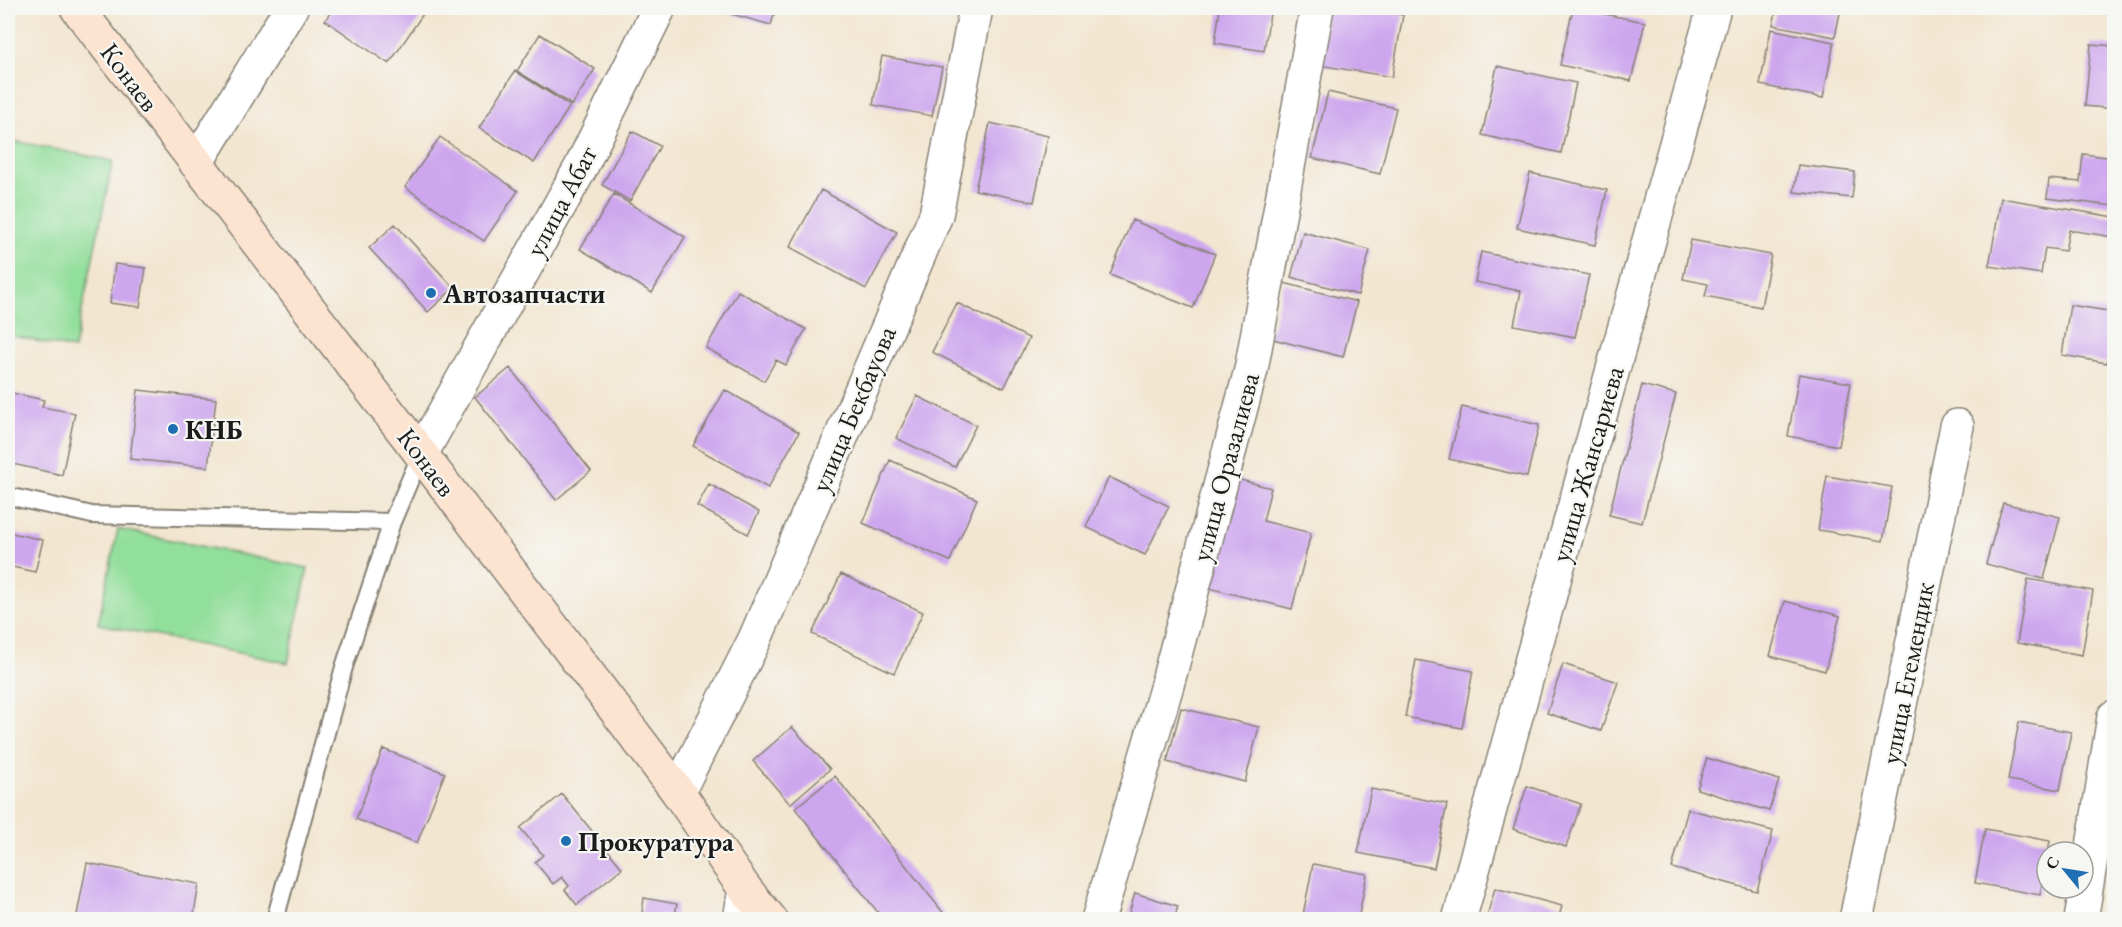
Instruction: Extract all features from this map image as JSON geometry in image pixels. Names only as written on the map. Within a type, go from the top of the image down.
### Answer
[{"type":"main road","name":"Конаев","points":[[77,8],[678,792],[742,904],[771,920]]},
{"type":"street","points":[[196,163],[291,8]]},
{"type":"street","name":"улица Абат","points":[[421,454],[580,170],[659,8]]},
{"type":"street","name":"улица Бекбауова","points":[[678,792],[755,639],[936,215],[976,8]]},
{"type":"street","name":"улица Оразалиева","points":[[1098,920],[1167,685],[1251,370],[1317,8]]},
{"type":"street","name":"улица Жансариева","points":[[1459,920],[1714,8]]},
{"type":"street","name":"улица Егемендик","points":[[1857,920],[1957,426]]},
{"type":"street","points":[[2081,920],[2115,717]]},
{"type":"lane","points":[[275,920],[344,667],[392,522],[421,454]]},
{"type":"lane","points":[[8,496],[92,515],[392,522]]},
{"type":"green space","points":[[14,141],[113,161],[74,349],[8,335],[8,172]]},
{"type":"green space","points":[[118,529],[308,568],[288,663],[98,624]]},
{"type":"building","points":[[334,8],[421,8],[425,11],[389,64],[325,20]]},
{"type":"building","points":[[710,8],[776,8],[771,25]]},
{"type":"building","points":[[1220,8],[1271,8],[1264,51],[1215,43]]},
{"type":"building","points":[[1327,8],[1360,8],[1403,15],[1392,77],[1318,65]]},
{"type":"building","points":[[1573,8],[1645,22],[1631,81],[1560,65]]},
{"type":"building","points":[[1777,8],[1841,8],[1835,37],[1773,25]]},
{"type":"building","points":[[1771,29],[1834,42],[1823,98],[1760,85]]},
{"type":"building","points":[[540,34],[595,69],[572,105],[517,71]]},
{"type":"building","points":[[2091,44],[2114,46],[2114,109],[2085,106]]},
{"type":"building","points":[[882,56],[942,67],[932,116],[873,105]]},
{"type":"building","points":[[1497,66],[1576,83],[1561,153],[1482,135]]},
{"type":"building","points":[[515,71],[570,106],[534,163],[479,128]]},
{"type":"building","points":[[1328,92],[1396,108],[1380,174],[1312,158]]},
{"type":"building","points":[[990,123],[1048,136],[1034,202],[975,190]]},
{"type":"building","points":[[632,131],[660,146],[630,201],[602,185]]},
{"type":"building","points":[[440,137],[518,191],[484,241],[405,187]]},
{"type":"building","points":[[2083,154],[2114,158],[2114,206],[2047,198],[2049,179],[2080,182]]},
{"type":"building","points":[[1798,165],[1855,172],[1852,198],[1794,192]]},
{"type":"building","points":[[1530,173],[1607,190],[1595,245],[1517,228]]},
{"type":"building","points":[[821,190],[897,232],[866,289],[790,247]]},
{"type":"building","points":[[614,194],[685,237],[652,293],[580,249]]},
{"type":"building","points":[[2001,198],[2114,217],[2114,237],[2069,230],[2065,251],[2045,248],[2041,274],[1989,266]]},
{"type":"building","points":[[1132,220],[1215,254],[1193,308],[1110,275]]},
{"type":"building","points":[[395,224],[454,288],[428,312],[369,248]]},
{"type":"building","points":[[1303,232],[1370,250],[1358,295],[1291,277]]},
{"type":"building","points":[[1691,240],[1771,255],[1761,307],[1705,296],[1708,284],[1683,279]]},
{"type":"building","points":[[1481,252],[1589,275],[1575,337],[1514,325],[1521,291],[1475,282]]},
{"type":"building","points":[[115,264],[146,268],[140,307],[110,303]]},
{"type":"building","points":[[1284,283],[1357,302],[1343,357],[1269,338]]},
{"type":"building","points":[[738,291],[806,329],[786,365],[776,360],[764,381],[706,348]]},
{"type":"building","points":[[957,303],[1029,338],[1004,388],[932,352]]},
{"type":"building","points":[[2070,305],[2114,312],[2107,363],[2062,355]]},
{"type":"building","points":[[510,368],[591,471],[556,500],[475,397]]},
{"type":"building","points":[[1799,374],[1851,383],[1839,446],[1788,436]]},
{"type":"building","points":[[1642,385],[1676,394],[1642,523],[1609,515]]},
{"type":"building","name":"КНБ","points":[[138,390],[216,399],[208,467],[130,459]]},
{"type":"building","points":[[725,390],[799,432],[768,488],[693,446]]},
{"type":"building","points":[[8,392],[44,400],[42,407],[75,413],[62,475],[8,463]]},
{"type":"building","points":[[917,396],[976,425],[955,467],[896,438]]},
{"type":"building","points":[[1462,407],[1539,425],[1527,477],[1449,459]]},
{"type":"building","points":[[890,460],[977,499],[950,561],[863,523]]},
{"type":"building","points":[[1827,476],[1892,487],[1883,541],[1818,530]]},
{"type":"building","points":[[1109,477],[1169,506],[1145,555],[1086,527]]},
{"type":"building","points":[[1237,479],[1271,488],[1263,521],[1311,533],[1292,609],[1209,588]]},
{"type":"building","points":[[709,484],[759,512],[748,534],[697,506]]},
{"type":"building","points":[[2003,503],[2060,517],[2044,579],[1986,564]]},
{"type":"building","points":[[12,533],[43,540],[35,572],[8,566]]},
{"type":"building","points":[[841,574],[923,612],[894,673],[812,634]]},
{"type":"building","points":[[2028,579],[2093,591],[2082,655],[2017,643]]},
{"type":"building","points":[[1785,601],[1840,616],[1825,671],[1770,656]]},
{"type":"building","points":[[1416,660],[1473,671],[1462,728],[1405,717]]},
{"type":"building","points":[[1563,664],[1618,682],[1601,731],[1547,713]]},
{"type":"building","points":[[1181,708],[1259,727],[1245,782],[1167,762]]},
{"type":"building","points":[[2019,722],[2071,732],[2060,790],[2008,780]]},
{"type":"building","points":[[792,727],[830,769],[790,804],[753,761]]},
{"type":"building","points":[[383,749],[445,773],[417,843],[356,819]]},
{"type":"building","points":[[1707,758],[1779,780],[1769,811],[1697,789]]},
{"type":"building","points":[[835,776],[949,920],[884,920],[795,808]]},
{"type":"building","points":[[1527,786],[1581,804],[1566,847],[1513,829]]},
{"type":"building","points":[[1371,789],[1447,804],[1434,868],[1358,853]]},
{"type":"building","name":"Прокуратура","points":[[562,794],[622,868],[577,905],[565,890],[569,886],[562,877],[553,884],[535,862],[543,855],[520,828]]},
{"type":"building","points":[[1688,809],[1773,831],[1757,891],[1672,868]]},
{"type":"building","points":[[1985,829],[2045,840],[2035,840],[2035,894],[1975,883]]},
{"type":"building","points":[[87,863],[199,884],[193,920],[76,920]]},
{"type":"building","points":[[1313,864],[1367,874],[1358,920],[1302,920]]},
{"type":"building","points":[[1495,888],[1562,906],[1558,920],[1486,920]]},
{"type":"building","points":[[1135,893],[1178,906],[1174,920],[1127,920]]},
{"type":"building","points":[[644,898],[677,904],[674,920],[641,920]]},
{"type":"place","name":"Автозапчасти","points":[[431,293]]},
{"type":"place","name":"КНБ","points":[[173,429]]},
{"type":"place","name":"Прокуратура","points":[[566,841]]}]
